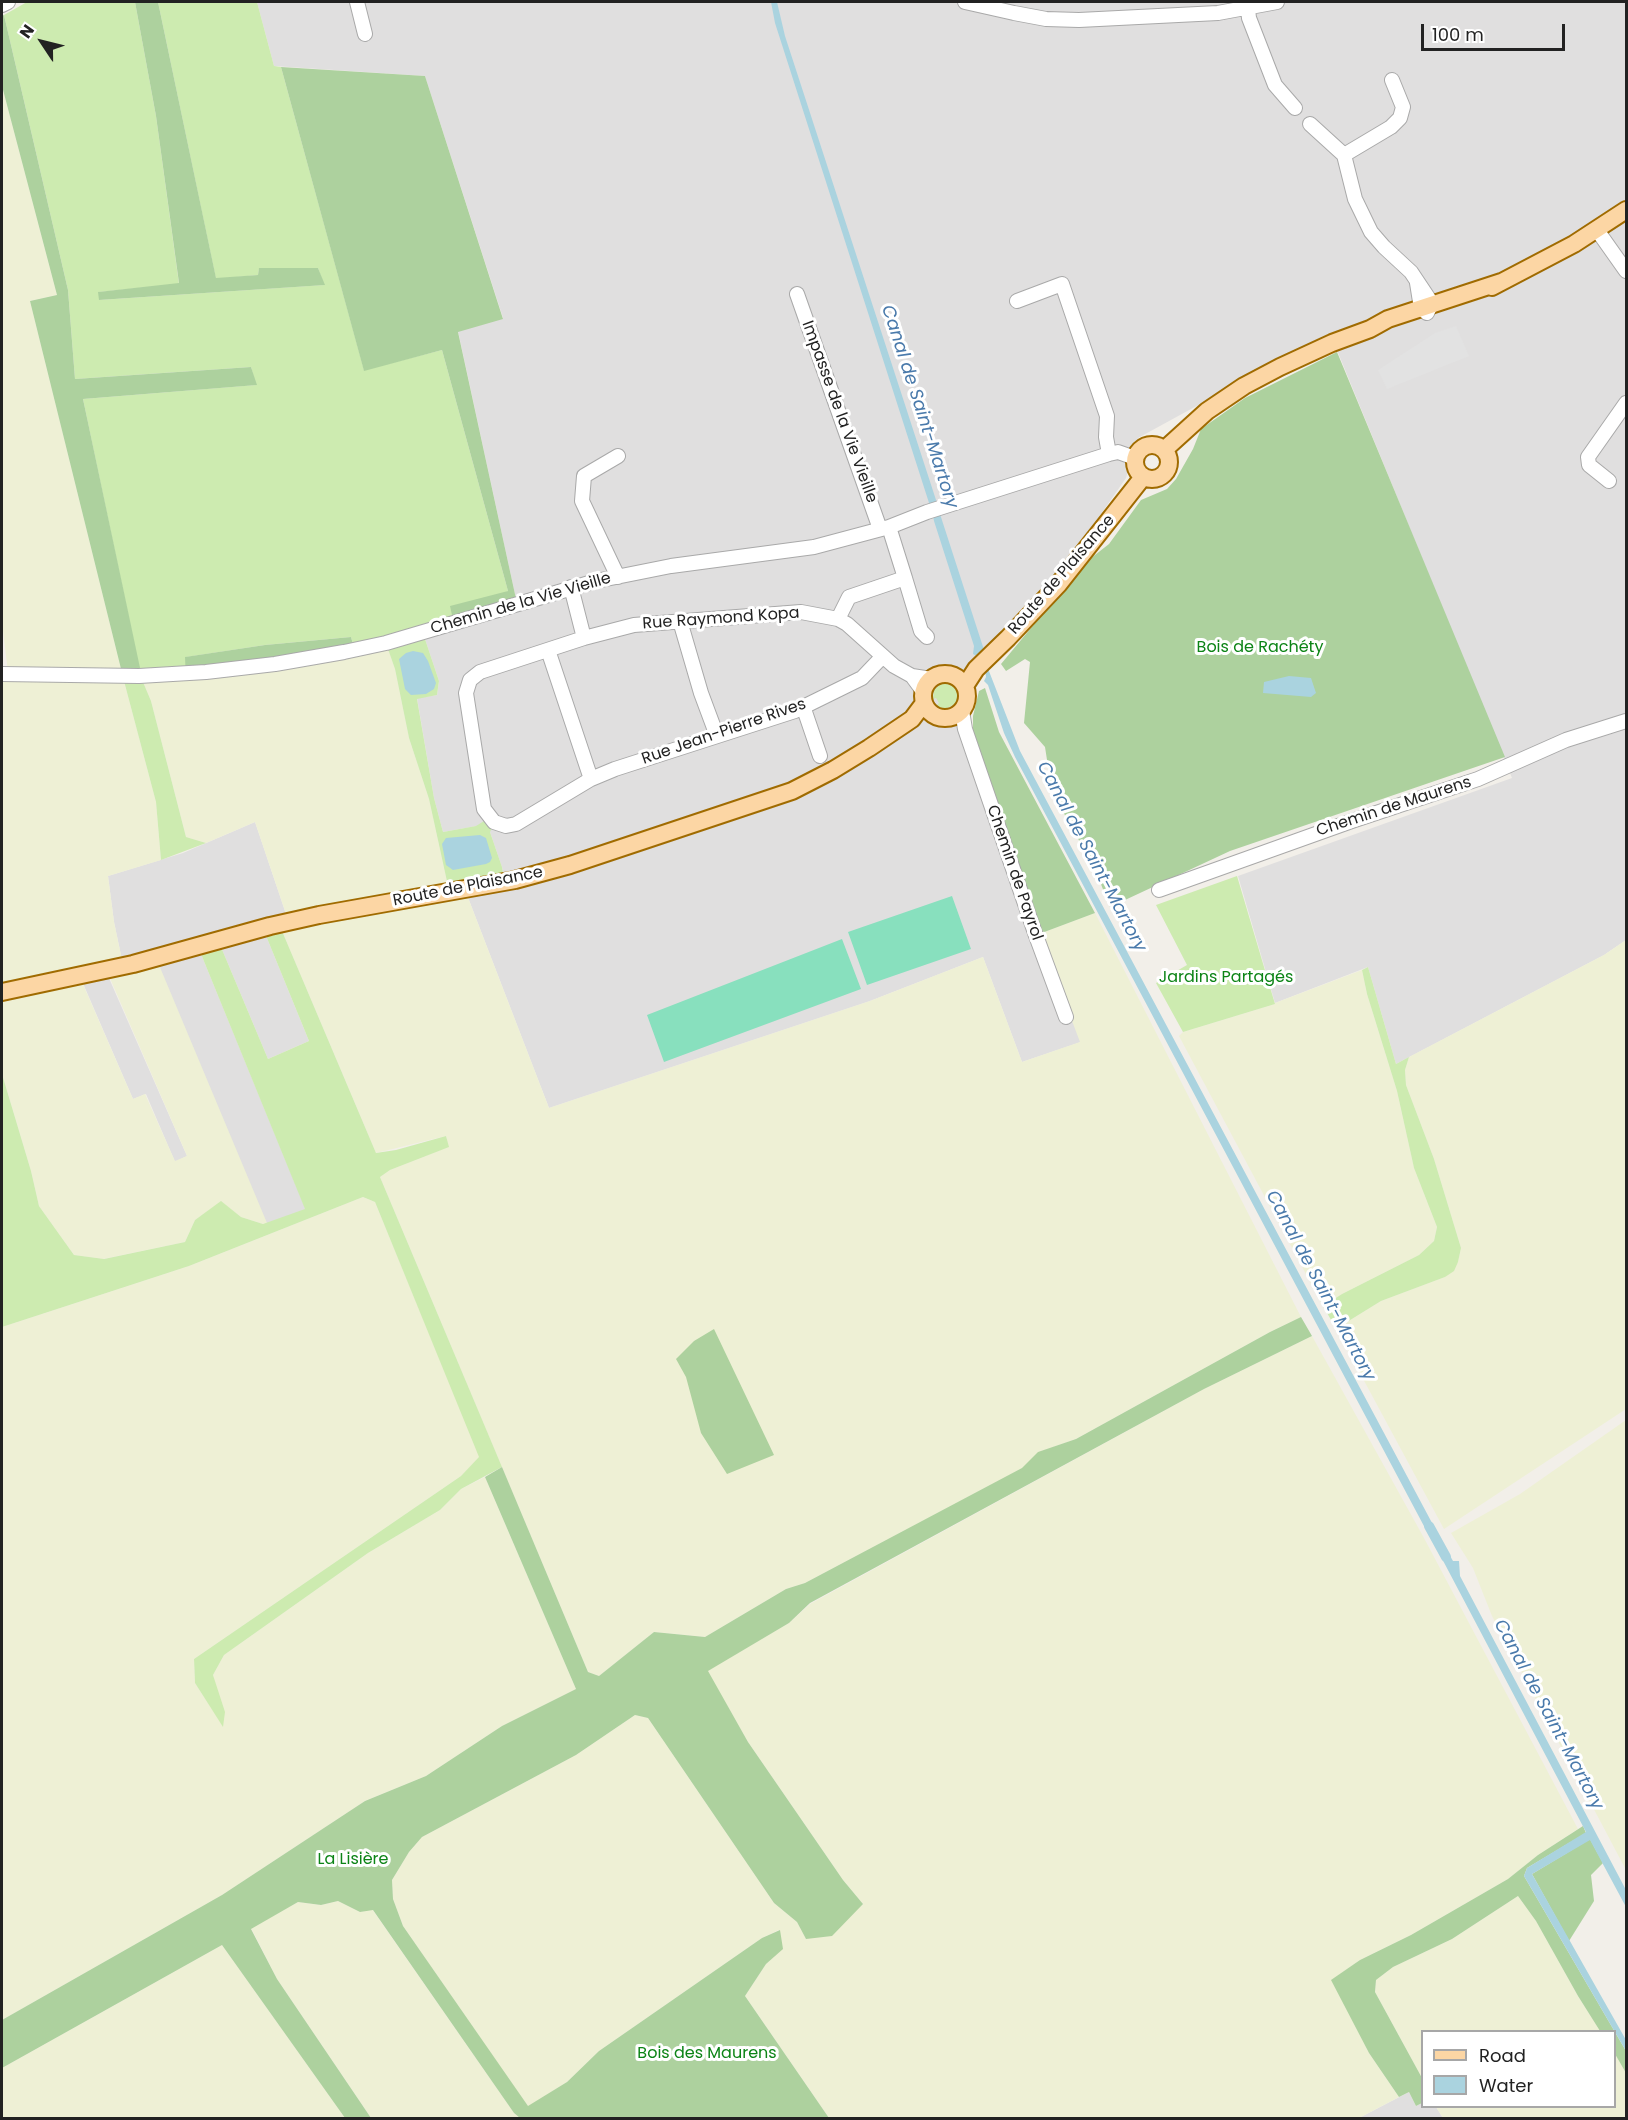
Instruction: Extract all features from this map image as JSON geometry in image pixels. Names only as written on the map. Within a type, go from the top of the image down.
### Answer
[{"type":"main road","points":[[1164,450],[1207,411],[1244,386],[1307,354],[1370,329],[1388,319],[1426,309],[1501,282],[1533,267],[1597,230],[1626,210]]},
{"type":"main road","points":[[1155,445],[1164,450],[1169,459],[1164,475],[1154,479],[1143,477],[1137,469],[1135,458],[1137,453],[1145,446],[1155,445]]},
{"type":"main road","name":"Route de Plaisance","points":[[962,682],[1058,585],[1143,477]]},
{"type":"main road","points":[[940,674],[948,674],[962,682],[968,699],[956,715],[943,719],[928,697],[940,674]]},
{"type":"main road","name":"Route de Plaisance","points":[[2,992],[133,964],[270,926],[319,915],[515,880],[570,866],[792,791],[842,764],[912,719],[928,697]]},
{"type":"street","points":[[2,5],[8,2]]},
{"type":"street","points":[[357,2],[365,33]]},
{"type":"street","points":[[965,2],[1014,14],[1046,19],[1079,20],[1217,7],[1248,9],[1277,2]]},
{"type":"street","points":[[1248,9],[1249,18],[1275,85],[1295,108]]},
{"type":"street","points":[[1344,155],[1391,127],[1400,118],[1403,107],[1392,80]]},
{"type":"street","points":[[1310,124],[1344,155],[1355,199],[1371,232],[1411,272],[1429,298],[1426,309]]},
{"type":"street","points":[[1597,230],[1626,271]]},
{"type":"street","points":[[1017,301],[1062,284],[1107,416],[1106,437],[1109,454]]},
{"type":"street","name":"Impasse de la Vie Vieille","points":[[797,294],[905,578],[921,631],[927,637]]},
{"type":"street","points":[[1609,481],[1588,465],[1588,458],[1626,403]]},
{"type":"street","name":"Chemin de la Vie Vieille","points":[[2,674],[139,676],[206,672],[275,664],[386,643],[571,587],[671,566],[814,547],[885,528],[1109,454],[1118,452],[1135,458]]},
{"type":"street","points":[[618,456],[584,476],[582,501],[618,577]]},
{"type":"street","points":[[838,619],[849,597],[905,578]]},
{"type":"street","points":[[571,587],[584,638]]},
{"type":"street","name":"Rue Raymond Kopa","points":[[548,650],[634,625],[801,612],[838,619],[847,624],[894,666],[912,676],[928,697]]},
{"type":"street","points":[[680,621],[701,693],[717,736]]},
{"type":"street","points":[[548,650],[591,779]]},
{"type":"street","name":"Rue Jean-Pierre Rives","points":[[548,650],[480,672],[470,680],[466,693],[484,809],[494,822],[506,826],[516,824],[591,779],[615,769],[803,706],[862,678],[883,656]]},
{"type":"street","points":[[803,706],[820,756]]},
{"type":"street","name":"Chemin de Payrol","points":[[956,715],[964,729],[1066,1017]]},
{"type":"street","name":"Chemin de Maurens","points":[[1159,890],[1352,820],[1478,779],[1566,740],[1626,721]]},
{"type":"shaded area","points":[[257,2],[1626,2],[1626,940],[1604,955],[1396,1064],[1368,967],[1275,1003],[1238,876],[1512,778],[1330,333],[1138,438],[1126,478],[1071,557],[988,645],[960,738],[1081,1042],[1022,1062],[983,957],[870,1001],[549,1108],[467,895],[506,891],[502,867],[490,832],[477,826],[443,832],[434,798],[417,698],[437,695],[439,681],[425,639],[518,608],[458,331],[503,318],[425,76],[274,66]]},
{"type":"shaded area","points":[[1456,326],[1469,356],[1387,389],[1378,370],[1435,333]]},
{"type":"shaded area","points":[[255,822],[286,914],[260,921],[309,1041],[268,1059],[221,947],[201,954],[308,1215],[269,1228],[122,960],[108,876],[183,853]]},
{"type":"shaded area","points":[[108,976],[187,1156],[175,1162],[146,1094],[133,1099],[82,981]]},
{"type":"shaded area","points":[[1409,2092],[1416,2106],[1421,2104],[1421,2108],[1437,2108],[1443,2118],[1359,2118]]},
{"type":"green space","points":[[27,2],[135,2],[156,116],[179,284],[99,292],[99,300],[324,285],[318,268],[259,269],[258,275],[216,279],[158,2],[257,2],[274,66],[281,67],[364,370],[442,350],[508,591],[455,629],[425,639],[439,681],[437,695],[417,699],[434,798],[443,832],[476,826],[484,821],[492,828],[490,832],[502,867],[506,891],[467,895],[282,931],[376,1153],[396,1150],[446,1136],[449,1147],[390,1170],[380,1177],[502,1467],[461,1489],[440,1510],[368,1553],[224,1655],[213,1675],[225,1712],[223,1727],[195,1683],[194,1659],[461,1476],[479,1457],[375,1202],[363,1197],[189,1266],[2,1327],[2,1074],[39,1206],[74,1255],[104,1259],[185,1242],[195,1220],[221,1201],[241,1217],[263,1224],[305,1209],[201,954],[221,947],[268,1059],[309,1041],[260,921],[448,886],[429,799],[409,738],[395,669],[388,649],[356,656],[351,637],[265,645],[186,657],[186,679],[143,682],[151,701],[186,837],[206,843],[161,860],[156,802],[124,681],[142,681],[83,399],[256,385],[251,367],[75,379],[68,290],[4,15]]},
{"type":"green space","points":[[135,2],[158,2],[216,278],[258,275],[259,268],[318,268],[325,285],[99,300],[98,292],[179,283],[156,116]]},
{"type":"green space","points":[[4,15],[68,290],[75,379],[251,367],[257,385],[83,399],[143,682],[124,681],[30,301],[57,295],[2,86],[2,16]]},
{"type":"green space","points":[[281,67],[425,76],[503,319],[458,332],[518,608],[455,629],[450,606],[508,591],[442,350],[364,371]]},
{"type":"green space","points":[[2,86],[57,295],[30,301],[156,802],[161,860],[108,876],[122,960],[154,953],[267,1223],[263,1224],[241,1217],[221,1202],[195,1220],[185,1242],[103,1259],[74,1255],[39,1206],[2,1074],[2,681],[9,680],[2,623]],"holes":[[[109,976],[187,1156],[175,1161],[145,1094],[133,1099],[82,982]]]},
{"type":"green space","name":"Bois de Rachéty","points":[[1337,352],[1505,757],[1230,851],[1110,907],[1095,869],[1052,792],[1045,747],[1024,723],[1030,662],[1025,659],[1006,671],[1001,664],[1086,562],[1109,544],[1141,500],[1167,489],[1176,479],[1201,429],[1245,398]]},
{"type":"green space","points":[[351,637],[356,656],[318,664],[186,679],[185,657],[265,645]]},
{"type":"green space","points":[[388,648],[395,669],[409,738],[429,799],[448,886],[286,914],[255,822],[206,843],[186,837],[151,701],[143,682]]},
{"type":"green space","points":[[942,683],[952,685],[958,693],[955,704],[945,709],[936,706],[939,703],[936,698],[933,699],[934,690]]},
{"type":"green space","points":[[985,688],[999,732],[1095,913],[1039,934],[973,739],[973,716],[979,691]]},
{"type":"green space","name":"Jardins Partagés","points":[[1237,876],[1275,1004],[1183,1032],[1156,983],[1187,965],[1156,905]]},
{"type":"green space","points":[[467,895],[549,1108],[870,1001],[983,957],[1022,1062],[1080,1042],[1039,934],[1095,913],[1301,1317],[1076,1439],[1039,1452],[1023,1468],[805,1583],[786,1589],[705,1637],[654,1632],[599,1676],[588,1672],[380,1177],[390,1170],[448,1147],[446,1136],[376,1153],[282,931]]},
{"type":"green space","points":[[952,896],[971,949],[867,985],[848,932]]},
{"type":"green space","points":[[842,939],[861,989],[664,1062],[647,1015]]},
{"type":"green space","points":[[1626,940],[1626,1409],[1444,1529],[1334,1325],[1347,1322],[1381,1301],[1445,1277],[1458,1262],[1461,1248],[1434,1159],[1406,1085],[1405,1070],[1409,1057],[1604,955]]},
{"type":"green space","points":[[1368,967],[1396,1064],[1409,1057],[1405,1070],[1406,1085],[1434,1159],[1461,1248],[1454,1271],[1445,1277],[1381,1301],[1347,1322],[1334,1325],[1323,1306],[1419,1255],[1434,1241],[1437,1227],[1414,1168],[1397,1091],[1367,994],[1362,970]]},
{"type":"green space","points":[[1362,970],[1367,994],[1397,1091],[1414,1168],[1437,1227],[1434,1241],[1419,1255],[1323,1306],[1179,1036],[1183,1032],[1275,1004]]},
{"type":"green space","points":[[363,1197],[375,1202],[480,1457],[461,1476],[194,1659],[195,1683],[223,1726],[213,1675],[224,1655],[368,1553],[440,1510],[461,1489],[485,1477],[576,1689],[502,1726],[426,1776],[365,1801],[222,1895],[2,2020],[2,1327],[189,1266]]},
{"type":"green space","name":"La Lisière","points":[[1301,1317],[1312,1336],[1204,1389],[810,1603],[789,1623],[708,1671],[748,1742],[843,1880],[863,1904],[832,1936],[806,1939],[797,1922],[774,1903],[648,1718],[635,1715],[576,1755],[422,1837],[409,1852],[392,1880],[393,1899],[403,1926],[528,2106],[567,2082],[599,2051],[762,1938],[780,1930],[783,1949],[766,1964],[745,1996],[829,2118],[520,2118],[514,2113],[373,1910],[360,1912],[338,1901],[321,1905],[298,1902],[251,1929],[277,1979],[371,2118],[345,2118],[222,1945],[2,2068],[2,2020],[222,1895],[365,1801],[426,1776],[502,1726],[576,1689],[485,1477],[502,1467],[588,1672],[599,1676],[654,1632],[705,1637],[786,1589],[805,1583],[1022,1468],[1038,1452],[1076,1439]]},
{"type":"green space","points":[[714,1329],[774,1455],[727,1474],[701,1433],[686,1377],[676,1359],[694,1341]]},
{"type":"green space","points":[[1312,1336],[1424,1538],[1578,1829],[1538,1855],[1508,1879],[1411,1935],[1360,1960],[1332,1980],[1369,2053],[1399,2097],[1359,2118],[829,2118],[745,1996],[766,1964],[782,1949],[779,1930],[762,1938],[599,2051],[567,2082],[528,2107],[403,1926],[393,1899],[392,1880],[409,1852],[422,1837],[576,1755],[635,1715],[648,1718],[774,1903],[797,1922],[806,1939],[863,1904],[843,1880],[748,1742],[707,1671],[789,1623],[810,1604],[1204,1389]]},
{"type":"green space","points":[[1626,1420],[1626,1870],[1492,1616],[1473,1568],[1451,1533],[1520,1494]]},
{"type":"green space","points":[[1583,1826],[1586,1833],[1527,1868],[1524,1876],[1614,2030],[1599,2030],[1536,1921],[1518,1896],[1452,1939],[1393,1967],[1376,1980],[1375,1992],[1421,2076],[1421,2104],[1416,2106],[1409,2092],[1399,2097],[1369,2053],[1331,1980],[1360,1960],[1411,1935],[1508,1879],[1538,1855]]},
{"type":"green space","points":[[1590,1839],[1603,1863],[1591,1875],[1594,1901],[1569,1941],[1532,1874]]},
{"type":"green space","points":[[1518,1896],[1536,1921],[1599,2030],[1421,2030],[1421,2076],[1375,1992],[1376,1980],[1393,1967],[1452,1939]]},
{"type":"green space","points":[[338,1901],[360,1912],[372,1909],[514,2113],[520,2118],[371,2118],[277,1979],[251,1928],[298,1902],[321,1905]]},
{"type":"green space","points":[[222,1945],[345,2118],[2,2118],[2,2068]]},
{"type":"green space","points":[[1616,2034],[1626,2051],[1626,2073],[1616,2056]]},
{"type":"green space","points":[[1616,2056],[1626,2073],[1626,2118],[1443,2118],[1437,2108],[1616,2108]]},
{"type":"water","points":[[771,2],[777,2],[785,36],[936,500],[936,506],[930,506],[775,23]]},
{"type":"water","points":[[940,514],[985,653],[979,657],[973,654],[974,646],[934,521],[933,516]]},
{"type":"water","points":[[413,651],[423,653],[436,683],[434,689],[426,694],[411,695],[405,689],[399,659]]},
{"type":"water","points":[[987,666],[1020,751],[1431,1521],[1437,1537],[1433,1539],[1425,1528],[1015,757],[1004,733],[988,685],[984,681]]},
{"type":"water","points":[[1289,676],[1311,678],[1316,693],[1311,697],[1263,693],[1264,682]]},
{"type":"water","points":[[480,835],[486,838],[492,858],[490,862],[453,870],[446,865],[442,844],[446,838]]},
{"type":"water","points":[[1444,1545],[1453,1561],[1459,1561],[1460,1576],[1626,1890],[1626,1907],[1590,1840],[1532,1874],[1626,2040],[1626,2051],[1616,2030],[1614,2030],[1524,1876],[1527,1868],[1586,1832],[1439,1553],[1438,1547]]},
{"type":"waterway","name":"Canal de Saint-Martory","points":[[1429,1526],[1446,1557]]},
{"type":"park label","name":"Bois des Maurens","points":[[707,2054]]}]
